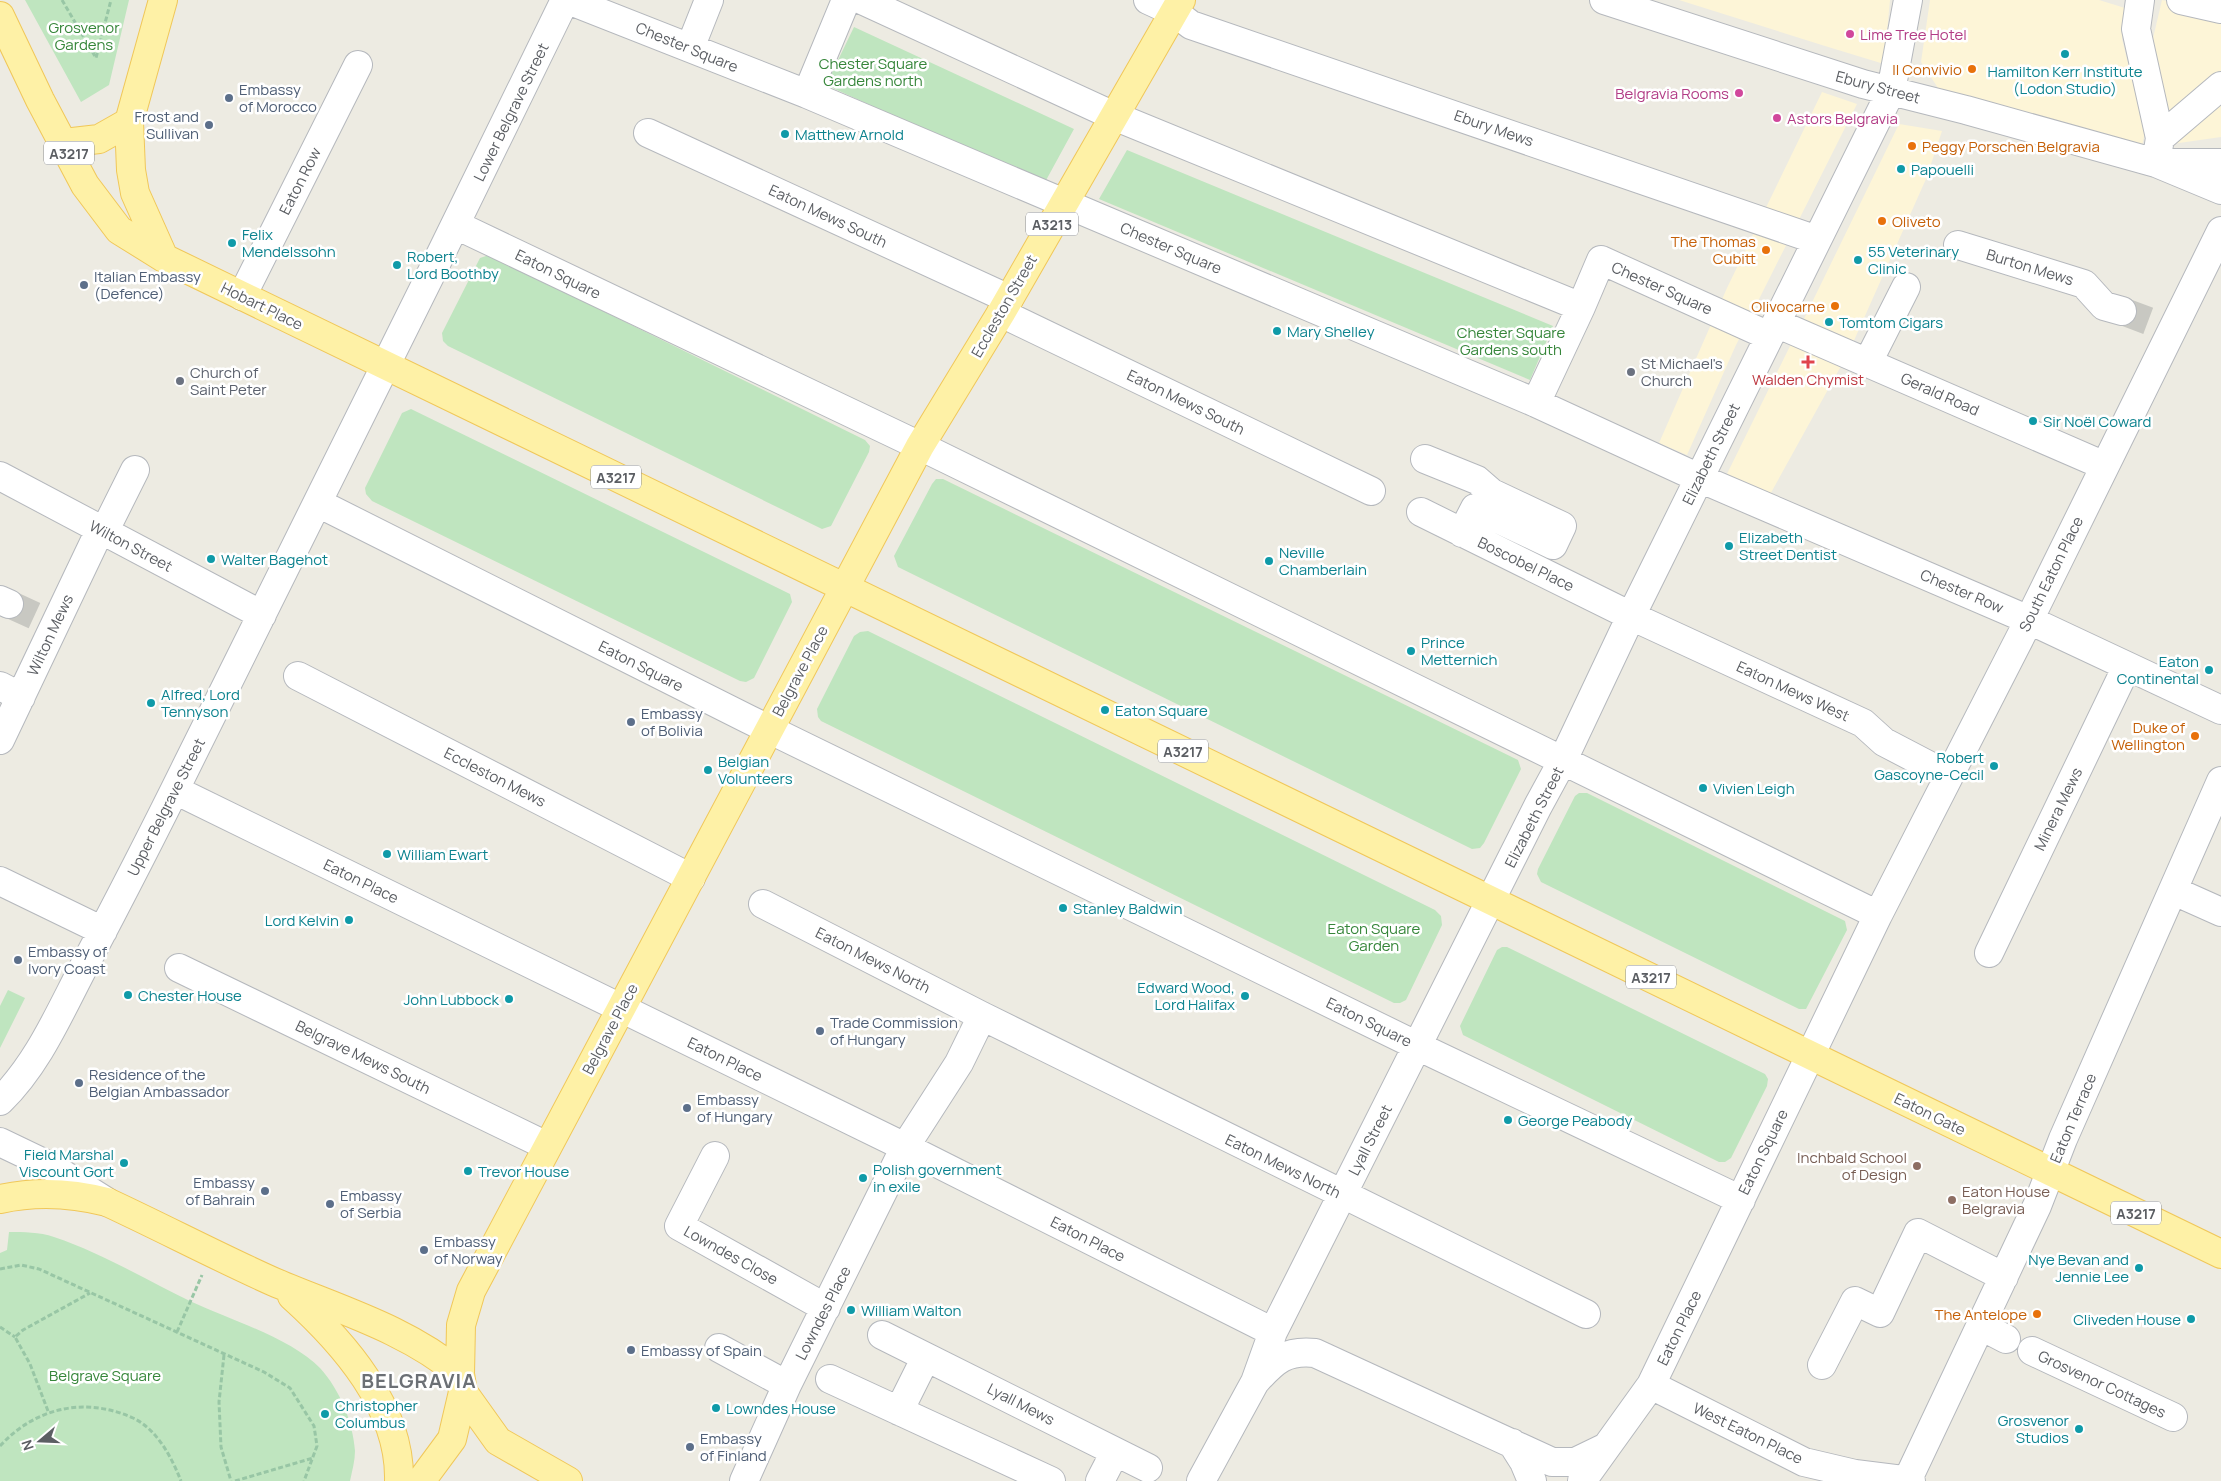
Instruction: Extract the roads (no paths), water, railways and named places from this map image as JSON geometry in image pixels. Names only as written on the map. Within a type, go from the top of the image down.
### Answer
[{"type":"main road","points":[[163,0],[129,122],[131,170],[135,193],[164,258]]},
{"type":"main road","name":"Eccleston Street","points":[[846,588],[920,446],[1005,306],[1177,6]]},
{"type":"main road","name":"Hobart Place","points":[[1,21],[85,185],[119,230],[164,258],[386,366]]},
{"type":"main road","points":[[64,142],[99,139],[129,122]]},
{"type":"main road","name":"A3217","points":[[386,366],[1811,1054]]},
{"type":"main road","name":"Belgrave Place","points":[[421,1481],[452,1439],[461,1383],[461,1325],[471,1291],[846,588]]},
{"type":"main road","name":"Eaton Gate","points":[[1811,1054],[2050,1172]]},
{"type":"main road","name":"A3217","points":[[2050,1172],[2221,1254]]},
{"type":"main road","points":[[0,1199],[55,1193],[84,1196],[107,1202],[273,1281],[423,1346],[446,1361],[492,1433],[506,1446],[568,1481]]},
{"type":"main road","points":[[273,1281],[311,1313],[369,1384],[389,1425],[395,1450],[399,1481]]},
{"type":"main road","points":[[452,1439],[486,1441],[506,1446]]},
{"type":"street","name":"Chester Square","points":[[566,0],[807,94],[1536,403],[1699,478]]},
{"type":"street","name":"Lower Belgrave Street","points":[[456,225],[566,0]]},
{"type":"street","points":[[690,48],[709,0]]},
{"type":"street","points":[[807,94],[846,0]]},
{"type":"street","points":[[862,0],[1114,116],[1581,307]]},
{"type":"street","name":"Ebury Mews","points":[[1148,0],[1177,6],[1191,25],[1817,240]]},
{"type":"street","name":"Ebury Street","points":[[1604,0],[1863,84],[1966,110],[2158,150],[2219,180]]},
{"type":"street","name":"Elizabeth Street","points":[[1492,900],[1563,760],[1631,616],[1891,91],[1908,0]]},
{"type":"street","points":[[2140,0],[2136,29],[2158,150]]},
{"type":"street","points":[[2181,0],[2221,9]]},
{"type":"street","name":"Eaton Row","points":[[242,296],[358,65]]},
{"type":"street","points":[[2158,150],[2221,86]]},
{"type":"street","name":"Eaton Mews South","points":[[648,133],[1005,306],[1371,491]]},
{"type":"street","points":[[318,503],[456,225]]},
{"type":"street","name":"Eaton Square","points":[[318,503],[769,730],[1418,1046],[1741,1200],[1878,915],[920,446],[456,225]]},
{"type":"street","name":"South Eaton Place","points":[[1878,915],[2029,620],[2105,466],[2162,327],[2221,231]]},
{"type":"street","name":"Burton Mews","points":[[1958,245],[2084,284],[2104,306],[2122,311]]},
{"type":"street","name":"Chester Square","points":[[1536,403],[1601,260],[1772,330]]},
{"type":"street","points":[[1868,362],[1906,287]]},
{"type":"street","name":"Gerald Road","points":[[1772,330],[1868,362],[2105,466]]},
{"type":"street","points":[[1425,459],[1477,480],[1492,493],[1562,526],[1553,545],[1474,508],[1462,533]]},
{"type":"street","name":"Wilton Mews","points":[[0,740],[10,692],[135,470]]},
{"type":"street","name":"Wilton Street","points":[[0,476],[262,614]]},
{"type":"street","name":"Chester Row","points":[[1699,478],[2029,620],[2221,710]]},
{"type":"street","name":"Upper Belgrave Street","points":[[0,1101],[14,1087],[40,1049],[103,930],[318,503]]},
{"type":"street","name":"Boscobel Place","points":[[1421,512],[1631,616]]},
{"type":"street","name":"Eaton Mews West","points":[[1631,616],[1863,723],[1884,742],[1949,776]]},
{"type":"street","name":"Minera Mews","points":[[1990,953],[2127,666]]},
{"type":"street","name":"Eccleston Mews","points":[[298,676],[691,878]]},
{"type":"street","name":"Eaton Terrace","points":[[1910,1480],[2004,1277],[2221,781]]},
{"type":"street","name":"Eaton Place","points":[[174,790],[905,1146],[1273,1332]]},
{"type":"street","points":[[0,881],[103,930]]},
{"type":"street","points":[[2174,891],[2221,912]]},
{"type":"street","name":"Lyall Street","points":[[1210,1478],[1255,1382],[1273,1332],[1492,900]]},
{"type":"street","name":"Eaton Mews North","points":[[763,904],[982,1016],[1586,1314]]},
{"type":"street","name":"Belgrave Mews South","points":[[179,968],[548,1146]]},
{"type":"street","points":[[905,1146],[958,1063],[982,1016]]},
{"type":"street","points":[[0,1142],[50,1166],[107,1202]]},
{"type":"street","name":"Lowndes Place","points":[[744,1481],[787,1385],[905,1146]]},
{"type":"street","name":"Lowndes Close","points":[[715,1156],[679,1226],[826,1308]]},
{"type":"street","name":"Eaton Place","points":[[1582,1481],[1651,1384],[1741,1200]]},
{"type":"street","points":[[1822,1365],[1855,1301],[1880,1313],[1918,1233],[2004,1277]]},
{"type":"street","points":[[1290,1298],[1292,1324],[1315,1353]]},
{"type":"street","points":[[1981,1326],[2006,1339]]},
{"type":"street","name":"Lyall Mews","points":[[882,1335],[1148,1468]]},
{"type":"street","points":[[719,1348],[787,1385]]},
{"type":"street","name":"Lyall Street","points":[[1255,1382],[1283,1356],[1299,1351],[1315,1353]]},
{"type":"street","name":"Grosvenor Cottages","points":[[2032,1351],[2173,1417]]},
{"type":"street","name":"Eaton Place","points":[[1315,1353],[1552,1462],[1575,1462],[1604,1448]]},
{"type":"street","points":[[899,1411],[926,1357]]},
{"type":"street","points":[[830,1379],[1051,1481]]},
{"type":"street","name":"West Eaton Place","points":[[1651,1384],[1800,1471],[1910,1480]]},
{"type":"street","points":[[1512,1443],[1524,1462],[1532,1481]]},
{"type":"street","points":[[1100,1481],[1115,1452]]},
{"type":"tunnel","points":[[2122,311],[2154,323]]},
{"type":"tunnel","points":[[9,604],[55,625]]},
{"type":"place","name":"Lime Tree Hotel","points":[[1850,34]]},
{"type":"place","name":"Hamilton Kerr Institute (Lodon Studio)","points":[[2065,54]]},
{"type":"place","name":"Il Convivio","points":[[1972,69]]},
{"type":"place","name":"Belgravia Rooms","points":[[1739,93]]},
{"type":"place","name":"Embassy of Morocco","points":[[229,98]]},
{"type":"place","name":"Astors Belgravia","points":[[1777,118]]},
{"type":"place","name":"Frost and Sullivan","points":[[209,125]]},
{"type":"place","name":"Matthew Arnold","points":[[785,134]]},
{"type":"place","name":"Peggy Porschen Belgravia","points":[[1912,146]]},
{"type":"place","name":"Papouelli","points":[[1901,169]]},
{"type":"place","name":"Oliveto","points":[[1882,221]]},
{"type":"place","name":"Felix Mendelssohn","points":[[232,243]]},
{"type":"place","name":"The Thomas Cubitt","points":[[1766,250]]},
{"type":"place","name":"55 Veterinary Clinic","points":[[1858,260]]},
{"type":"place","name":"Robert, Lord Boothby","points":[[397,265]]},
{"type":"place","name":"Italian Embassy (Defence)","points":[[84,285]]},
{"type":"place","name":"Olivocarne","points":[[1835,306]]},
{"type":"place","name":"Tomtom Cigars","points":[[1829,322]]},
{"type":"place","name":"Mary Shelley","points":[[1277,331]]},
{"type":"place","name":"Walden Chymist","points":[[1808,362]]},
{"type":"place","name":"St Michael's Church","points":[[1631,372]]},
{"type":"place","name":"Church of Saint Peter","points":[[180,381]]},
{"type":"place","name":"Sir Noël Coward","points":[[2033,421]]},
{"type":"place","name":"Elizabeth Street Dentist","points":[[1729,546]]},
{"type":"place","name":"Walter Bagehot","points":[[211,559]]},
{"type":"place","name":"Neville Chamberlain","points":[[1269,561]]},
{"type":"place","name":"Prince Metternich","points":[[1411,651]]},
{"type":"place","name":"Eaton Continental","points":[[2209,670]]},
{"type":"place","name":"Alfred, Lord Tennyson","points":[[151,703]]},
{"type":"place","name":"Eaton Square","points":[[1105,710]]},
{"type":"place","name":"Embassy of Bolivia","points":[[631,722]]},
{"type":"place","name":"Duke of Wellington","points":[[2195,736]]},
{"type":"place","name":"Robert Gascoyne-Cecil","points":[[1994,766]]},
{"type":"place","name":"Belgian Volunteers","points":[[708,770]]},
{"type":"place","name":"Vivien Leigh","points":[[1703,788]]},
{"type":"place","name":"William Ewart","points":[[387,854]]},
{"type":"place","name":"Stanley Baldwin","points":[[1063,908]]},
{"type":"place","name":"Lord Kelvin","points":[[349,920]]},
{"type":"place","name":"Embassy of Ivory Coast","points":[[18,960]]},
{"type":"place","name":"Chester House","points":[[128,995]]},
{"type":"place","name":"Edward Wood, Lord Halifax","points":[[1245,996]]},
{"type":"place","name":"John Lubbock","points":[[509,999]]},
{"type":"place","name":"Trade Commission of Hungary","points":[[820,1031]]},
{"type":"place","name":"Residence of the Belgian Ambassador","points":[[79,1083]]},
{"type":"place","name":"Embassy of Hungary","points":[[687,1108]]},
{"type":"place","name":"George Peabody","points":[[1508,1120]]},
{"type":"place","name":"Field Marshal Viscount Gort","points":[[124,1163]]},
{"type":"place","name":"Inchbald School of Design","points":[[1917,1166]]},
{"type":"place","name":"Trevor House","points":[[468,1171]]},
{"type":"place","name":"Polish government in exile","points":[[863,1178]]},
{"type":"place","name":"Embassy of Bahrain","points":[[265,1191]]},
{"type":"place","name":"Eaton House Belgravia","points":[[1952,1200]]},
{"type":"place","name":"Embassy of Serbia","points":[[330,1204]]},
{"type":"place","name":"Embassy of Norway","points":[[424,1250]]},
{"type":"place","name":"Nye Bevan and Jennie Lee","points":[[2139,1268]]},
{"type":"place","name":"William Walton","points":[[851,1310]]},
{"type":"place","name":"The Antelope","points":[[2037,1314]]},
{"type":"place","name":"Cliveden House","points":[[2191,1319]]},
{"type":"place","name":"Embassy of Spain","points":[[631,1350]]},
{"type":"place","name":"Lowndes House","points":[[716,1408]]},
{"type":"place","name":"Christopher Columbus","points":[[325,1414]]},
{"type":"place","name":"Grosvenor Studios","points":[[2079,1429]]},
{"type":"place","name":"Embassy of Finland","points":[[690,1447]]},
{"type":"district","name":"BELGRAVIA","points":[[419,1380]]},
{"type":"park label","name":"Grosvenor Gardens","points":[[84,36]]},
{"type":"park label","name":"Chester Square Gardens north","points":[[873,72]]},
{"type":"park label","name":"Chester Square Gardens south","points":[[1511,340]]},
{"type":"park label","name":"Eaton Square Garden","points":[[1374,936]]},
{"type":"park label","name":"Belgrave Square","points":[[105,1375]]}]
